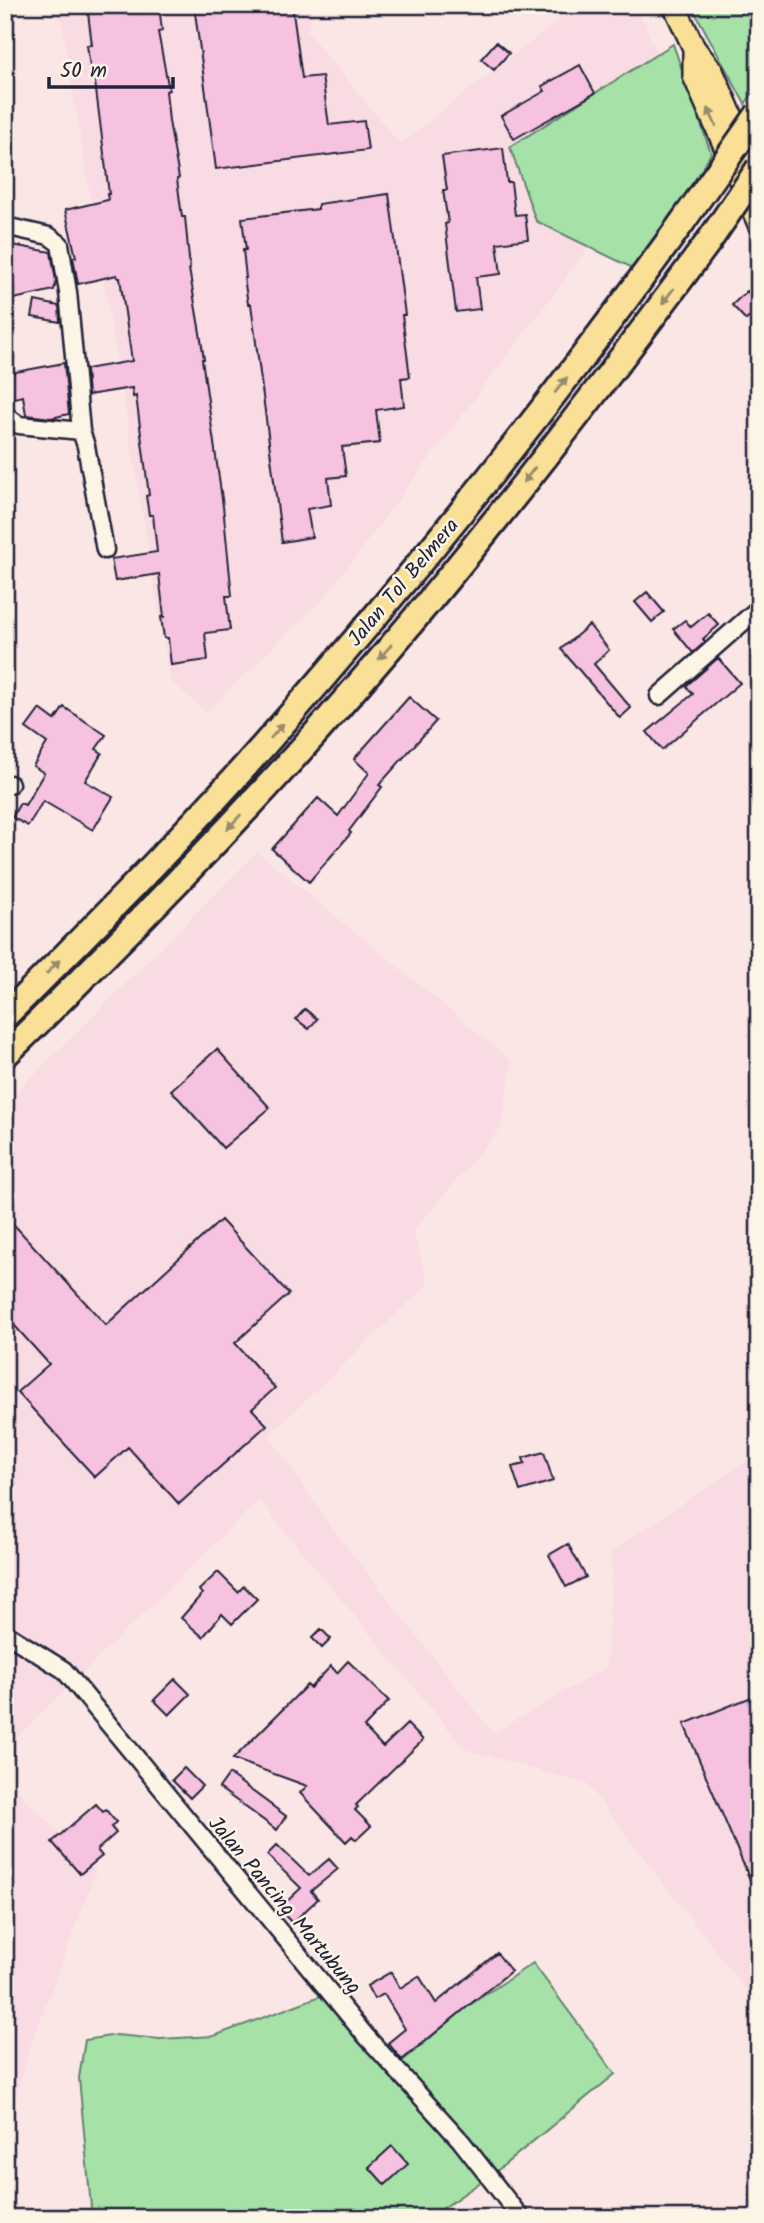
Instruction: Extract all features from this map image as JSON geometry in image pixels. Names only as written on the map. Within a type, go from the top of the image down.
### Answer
[{"type":"highway","name":"Jalan Tol Belmera","points":[[5,1016],[213,801],[360,635],[526,431],[620,309],[759,113]]},
{"type":"highway","name":"Jalan Tol Belmera","points":[[5,1055],[187,872],[268,786],[370,668],[485,531],[709,241],[759,168]]},
{"type":"main road","points":[[674,5],[694,48],[712,71],[759,179]]},
{"type":"main road","points":[[694,48],[694,76],[759,224]]},
{"type":"street","points":[[5,226],[49,236],[60,244],[70,305],[80,430],[86,446],[105,550]]},
{"type":"street","points":[[5,415],[19,425],[80,430]]},
{"type":"street","points":[[659,696],[759,608]]},
{"type":"street","name":"Jalan Pancing Martubung","points":[[5,1633],[64,1670],[365,2035],[461,2141],[521,2218]]},
{"type":"shaded area","points":[[77,5],[314,5],[307,32],[400,144],[578,5],[636,5],[657,54],[510,147],[536,221],[589,247],[324,598],[206,712],[170,680],[60,14]]},
{"type":"shaded area","points":[[257,852],[512,1061],[501,1128],[413,1231],[428,1284],[269,1435],[328,1523],[493,1733],[607,1667],[612,1551],[759,1453],[759,2007],[587,1784],[465,1749],[259,1500],[5,1749],[5,1104]]},
{"type":"shaded area","points":[[5,1778],[96,1871],[32,2041],[5,2132]]},
{"type":"green space","points":[[691,5],[759,5],[759,84],[745,104]]},
{"type":"green space","points":[[673,44],[711,153],[645,274],[536,221],[510,147]]},
{"type":"green space","points":[[533,1963],[615,2074],[498,2170],[429,2218],[92,2218],[79,2078],[85,2040],[116,2035],[160,2039],[214,2036],[339,1989],[400,2063],[468,2006]]},
{"type":"building","points":[[159,5],[162,31],[158,32],[169,90],[166,91],[169,121],[204,359],[232,596],[226,596],[230,630],[205,633],[208,660],[171,665],[168,638],[164,638],[161,617],[164,617],[159,574],[115,581],[111,559],[157,552],[153,515],[149,515],[146,496],[149,495],[136,396],[133,397],[132,388],[88,395],[86,369],[132,361],[120,278],[117,275],[78,284],[73,257],[76,257],[65,210],[108,200],[109,194],[94,74],[91,75],[87,45],[92,45],[88,13]]},
{"type":"building","points":[[194,5],[292,5],[302,78],[322,76],[329,125],[364,121],[368,150],[216,169]]},
{"type":"building","points":[[496,42],[509,53],[494,70],[481,59]]},
{"type":"building","points":[[580,65],[595,93],[514,139],[501,116],[545,91],[542,86]]},
{"type":"building","points":[[503,148],[515,215],[525,214],[528,239],[497,243],[501,274],[476,277],[480,309],[456,312],[445,224],[448,223],[443,190],[447,190],[442,156]]},
{"type":"building","points":[[389,194],[405,315],[402,315],[410,377],[401,378],[404,406],[376,410],[380,443],[342,447],[346,476],[328,478],[331,505],[307,509],[312,537],[282,542],[251,304],[248,304],[244,278],[243,250],[246,250],[242,218],[318,209],[318,204]]},
{"type":"building","points":[[7,244],[51,252],[56,281],[54,290],[5,301]]},
{"type":"building","points":[[747,291],[759,304],[759,309],[746,320],[732,305]]},
{"type":"building","points":[[35,301],[59,306],[60,322],[32,317]]},
{"type":"building","points":[[64,363],[69,414],[51,418],[26,415],[23,396],[10,399],[5,374]]},
{"type":"building","points":[[647,592],[664,612],[652,622],[635,602]]},
{"type":"building","points":[[708,613],[719,625],[703,639],[705,642],[693,653],[673,629],[685,620],[691,627]]},
{"type":"building","points":[[589,625],[609,650],[594,664],[631,708],[620,718],[561,649]]},
{"type":"building","points":[[718,658],[740,683],[662,750],[647,732],[693,694],[686,686]]},
{"type":"building","points":[[409,697],[436,721],[379,785],[382,787],[349,831],[351,833],[309,882],[272,849],[318,798],[338,816],[369,773],[354,759]]},
{"type":"building","points":[[64,707],[106,735],[96,749],[102,753],[85,781],[113,797],[93,830],[43,801],[28,826],[12,817],[20,803],[25,805],[44,773],[33,766],[47,743],[26,728],[40,709],[55,720]]},
{"type":"building","points":[[305,1009],[317,1019],[309,1029],[296,1019]]},
{"type":"building","points":[[217,1049],[270,1108],[223,1148],[171,1090]]},
{"type":"building","points":[[5,1215],[106,1325],[221,1220],[289,1294],[235,1343],[275,1388],[252,1409],[267,1425],[179,1504],[128,1447],[95,1477],[17,1392],[49,1364],[5,1315]]},
{"type":"building","points":[[544,1452],[553,1481],[520,1491],[512,1467],[525,1464],[523,1458]]},
{"type":"building","points":[[568,1544],[586,1577],[566,1587],[549,1555]]},
{"type":"building","points":[[218,1572],[238,1592],[244,1586],[257,1599],[232,1624],[222,1614],[203,1637],[181,1618],[202,1594],[199,1590]]},
{"type":"building","points":[[321,1629],[331,1639],[322,1648],[312,1638]]},
{"type":"building","points":[[348,1661],[389,1701],[364,1727],[383,1747],[407,1724],[423,1740],[356,1805],[358,1807],[355,1810],[371,1826],[356,1840],[352,1836],[346,1842],[300,1793],[307,1786],[233,1759],[307,1685],[310,1688],[331,1666],[337,1673]]},
{"type":"building","points":[[175,1679],[190,1694],[169,1715],[154,1700]]},
{"type":"building","points":[[759,1694],[759,1901],[684,1724]]},
{"type":"building","points":[[184,1768],[202,1786],[190,1798],[172,1780]]},
{"type":"building","points":[[229,1774],[286,1816],[277,1830],[219,1788]]},
{"type":"building","points":[[96,1804],[103,1812],[106,1810],[116,1822],[111,1827],[116,1833],[97,1850],[102,1856],[80,1874],[52,1842]]},
{"type":"building","points":[[277,1845],[309,1876],[329,1859],[338,1869],[311,1891],[318,1899],[292,1923],[279,1909],[301,1888],[267,1855]]},
{"type":"building","points":[[497,1953],[511,1971],[402,2060],[388,2043],[405,2029],[384,1994],[374,1999],[367,1986],[391,1972],[400,1988],[419,1976],[436,2003]]},
{"type":"building","points":[[392,2146],[408,2164],[385,2185],[369,2167]]}]
